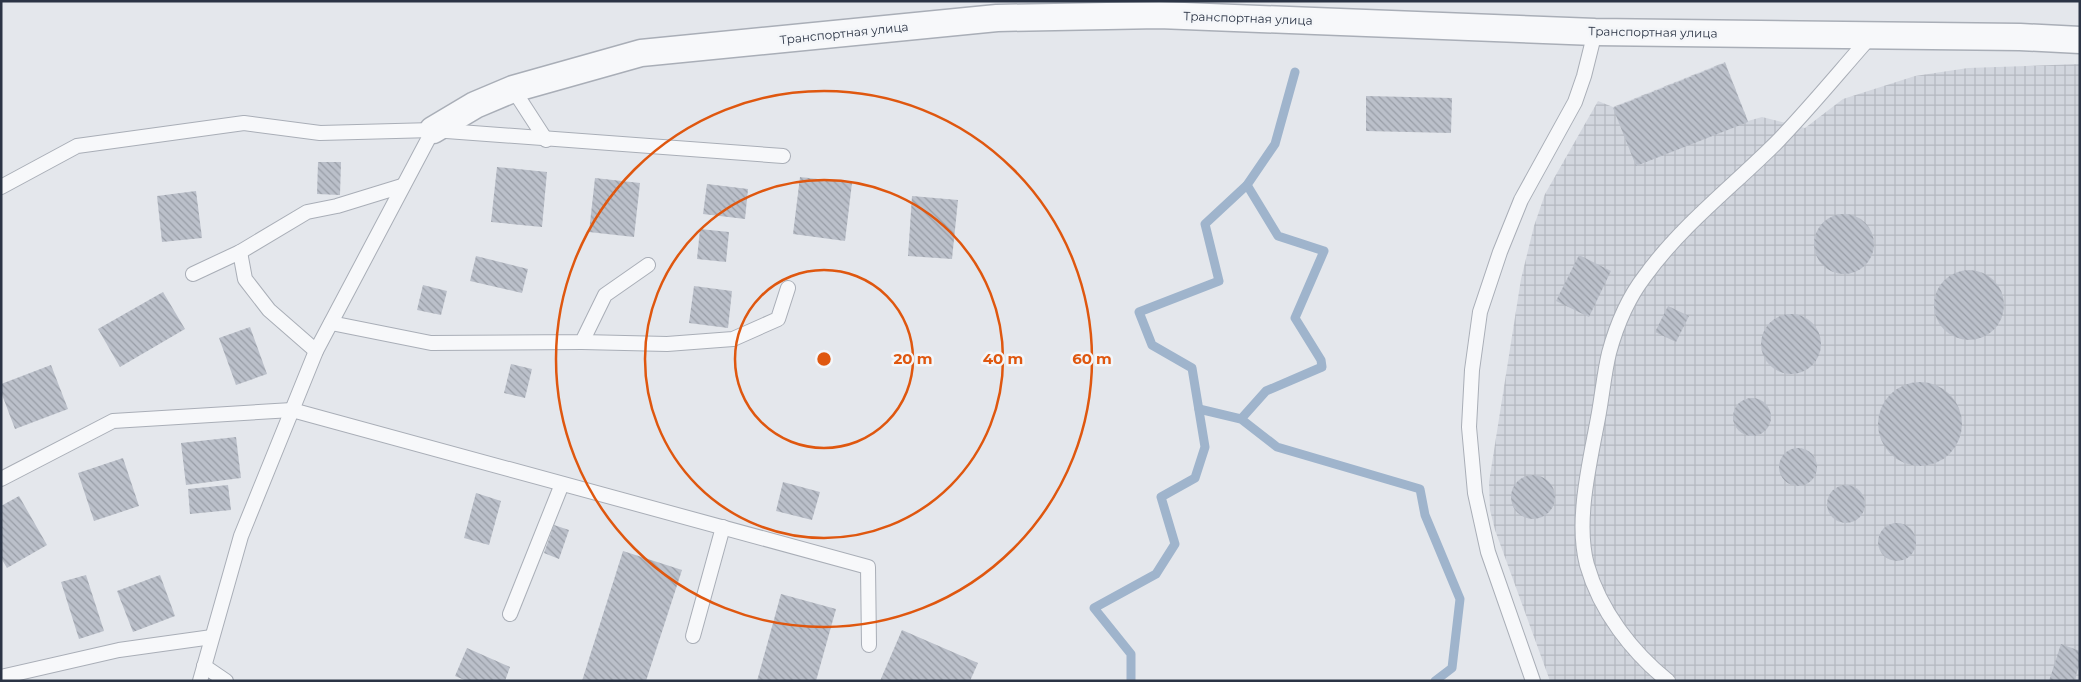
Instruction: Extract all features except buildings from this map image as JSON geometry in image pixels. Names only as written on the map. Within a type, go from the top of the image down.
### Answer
[{"type":"street","name":"Транспортная улица","points":[[433,130],[475,105],[513,89],[641,53],[998,18],[1159,15],[1595,32],[1872,35],[2080,40]]},
{"type":"lane","points":[[1533,681],[1488,552],[1475,493],[1469,428],[1472,370],[1480,312],[1500,252],[1522,200],[1575,102],[1584,76],[1595,32]]},
{"type":"lane","points":[[1668,681],[1645,663],[1620,631],[1600,597],[1587,564],[1584,533],[1586,490],[1609,352],[1626,307],[1644,276],[1675,241],[1776,142],[1872,35]]},
{"type":"lane","points":[[513,89],[546,140]]},
{"type":"lane","points":[[1,187],[77,146],[244,123],[320,132],[433,130],[546,140],[783,156]]},
{"type":"lane","points":[[200,681],[242,536],[316,351],[433,130]]},
{"type":"lane","points":[[193,274],[240,252],[307,212],[337,206],[402,186]]},
{"type":"lane","points":[[240,252],[245,279],[251,287],[269,310],[316,351]]},
{"type":"lane","points":[[582,342],[605,294],[648,265]]},
{"type":"lane","points":[[331,323],[431,343],[582,342],[667,344],[733,339],[778,319],[788,288]]},
{"type":"lane","points":[[1,478],[113,422],[292,410],[868,567],[869,645]]},
{"type":"lane","points":[[510,614],[562,484]]},
{"type":"lane","points":[[693,636],[722,527]]},
{"type":"lane","points":[[1,677],[34,675],[119,650],[212,637]]},
{"type":"lane","points":[[204,666],[226,681]]},
{"type":"shaded area","points":[[1725,62],[1748,121],[1762,117],[1805,128],[1843,99],[1915,76],[1968,68],[2080,64],[2080,681],[1550,681],[1495,530],[1490,510],[1489,482],[1521,279],[1534,226],[1545,194],[1598,101],[1613,107]]},
{"type":"waterway","points":[[1131,681],[1131,654],[1094,608],[1156,574],[1175,544],[1161,497],[1195,478],[1205,447],[1192,368],[1152,345],[1139,312],[1219,281],[1205,224],[1247,185],[1275,144],[1295,72]]},
{"type":"waterway","points":[[1241,419],[1266,391],[1322,367],[1321,360],[1295,318],[1324,251],[1278,236],[1247,185]]},
{"type":"waterway","points":[[1199,409],[1241,419],[1277,447],[1420,489],[1425,515],[1460,599],[1452,668],[1435,681]]}]
